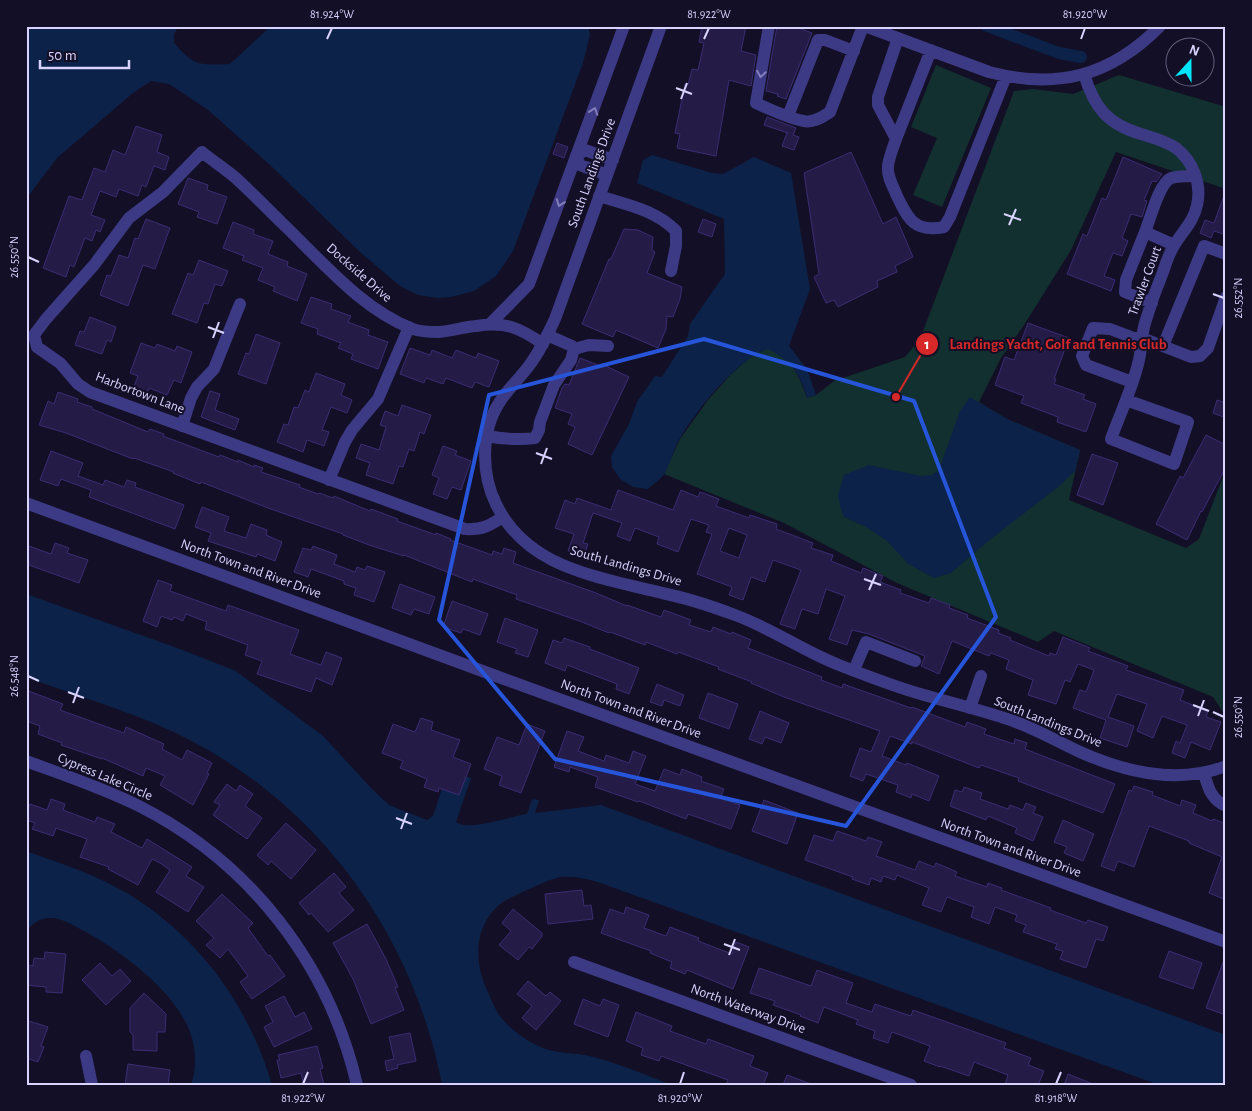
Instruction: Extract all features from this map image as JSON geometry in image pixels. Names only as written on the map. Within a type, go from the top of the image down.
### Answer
[{"type":"street","points":[[490,324],[529,284],[624,26]]},
{"type":"street","name":"South Landings Drive","points":[[661,26],[555,319],[528,367],[500,402],[493,415],[487,436],[486,472],[489,487],[503,516],[519,537],[555,562],[614,582],[694,601],[738,616],[812,653],[854,670],[922,694],[1015,722],[1041,732],[1079,752],[1104,762],[1135,771],[1171,775],[1204,773],[1226,766]]},
{"type":"street","points":[[769,26],[756,103],[805,122],[821,118],[830,112],[864,26],[1006,76],[1036,80],[1061,79],[1098,70],[1120,60],[1146,41],[1160,26]]},
{"type":"street","points":[[896,139],[878,105],[878,97],[898,38]]},
{"type":"street","points":[[788,116],[818,40],[825,40],[854,51]]},
{"type":"street","points":[[931,50],[896,139],[888,166],[888,177],[908,218],[932,230],[944,227],[950,217],[1006,76]]},
{"type":"street","name":"Trawler Court","points":[[1084,74],[1090,93],[1096,105],[1105,116],[1129,130],[1169,143],[1182,152],[1191,164],[1196,176],[1198,190],[1197,205],[1193,219],[1174,246],[1145,323],[1138,366],[1111,439],[1174,464],[1188,422],[1126,400]]},
{"type":"street","points":[[576,156],[585,150],[613,160]]},
{"type":"street","name":"Harbortown Lane","points":[[213,161],[202,152],[163,192],[129,218],[94,265],[34,335],[37,347],[60,363],[78,384],[90,392],[329,480],[465,529],[478,530],[491,525],[503,516]]},
{"type":"street","points":[[576,156],[580,165],[607,175]]},
{"type":"street","name":"Dockside Drive","points":[[213,161],[236,179],[351,289],[383,314],[413,330],[426,332],[453,331],[490,324],[513,326],[545,339],[572,346],[574,349]]},
{"type":"street","points":[[1152,303],[1125,292],[1126,280],[1159,194],[1166,182],[1172,178],[1196,176]]},
{"type":"street","points":[[599,196],[653,213],[672,226],[676,231],[676,246],[671,271]]},
{"type":"street","points":[[1145,232],[1174,246]]},
{"type":"street","points":[[1162,346],[1204,246],[1226,254]]},
{"type":"street","points":[[1132,382],[1086,365],[1082,356],[1093,328],[1110,329],[1134,338],[1142,338],[1191,357],[1200,356],[1208,348],[1226,297]]},
{"type":"street","points":[[182,426],[191,398],[197,387],[214,369],[240,304]]},
{"type":"street","points":[[329,480],[348,436],[378,400],[409,327]]},
{"type":"street","points":[[487,436],[535,438],[554,385],[571,360],[574,349],[589,345],[608,346]]},
{"type":"street","name":"North Town and River Drive","points":[[26,502],[1226,942]]},
{"type":"street","points":[[854,670],[866,642],[915,661]]},
{"type":"street","points":[[970,708],[981,676]]},
{"type":"street","name":"Cypress Lake Circle","points":[[26,761],[140,806],[194,839],[236,873],[272,911],[312,968],[336,1018],[349,1053],[357,1085]]},
{"type":"street","points":[[1204,773],[1210,794],[1226,806]]},
{"type":"street","name":"North Waterway Drive","points":[[574,962],[911,1085]]},
{"type":"street","points":[[86,1056],[92,1085]]},
{"type":"highlighted area","points":[[704,339],[914,401],[996,617],[846,826],[555,759],[439,620],[489,395]]},
{"type":"green space","points":[[936,65],[991,88],[942,207],[913,195],[937,138],[911,127]]},
{"type":"green space","points":[[1119,75],[1226,107],[1226,189],[1116,152],[1071,250],[1001,358],[979,402],[1007,419],[1080,450],[1069,500],[1186,548],[1199,539],[1226,469],[1226,717],[1213,697],[1054,631],[1038,642],[897,583],[784,523],[664,474],[680,439],[708,400],[730,375],[756,352],[768,348],[789,363],[801,381],[807,398],[816,395],[834,381],[905,357],[920,339],[1014,91],[1034,89],[1073,94]]},
{"type":"water","points":[[26,26],[179,26],[174,34],[174,43],[187,57],[199,63],[212,65],[230,64],[271,26],[588,26],[590,35],[583,63],[513,251],[496,276],[474,291],[438,298],[418,295],[400,286],[360,252],[269,164],[208,110],[169,84],[151,81],[133,93],[57,158],[26,199]]},
{"type":"water","points":[[652,155],[712,173],[723,174],[754,157],[791,173],[810,289],[789,346],[807,369],[816,395],[807,398],[798,375],[783,358],[768,349],[756,355],[731,374],[707,400],[680,438],[665,473],[648,489],[633,487],[620,479],[612,467],[611,456],[629,424],[637,402],[655,376],[662,377],[688,336],[690,324],[725,274],[724,219],[637,183],[643,160]]},
{"type":"water","points":[[970,397],[1007,419],[1080,450],[1075,471],[1058,487],[987,542],[951,573],[934,578],[908,564],[887,541],[866,527],[844,517],[838,495],[844,475],[869,465],[921,476],[932,475],[939,470],[960,411]]},
{"type":"water","points":[[26,594],[236,671],[323,736],[389,805],[427,820],[433,816],[448,770],[471,778],[456,822],[462,825],[480,824],[527,814],[532,799],[539,800],[535,813],[601,805],[1226,1035],[1226,1085],[1159,1085],[606,885],[583,878],[561,877],[506,900],[490,914],[484,924],[478,946],[478,958],[483,981],[494,1006],[510,1027],[523,1038],[539,1046],[549,1050],[585,1055],[607,1061],[672,1085],[442,1085],[429,1032],[411,981],[387,933],[358,888],[325,846],[287,808],[245,774],[199,745],[136,716],[26,677]]},
{"type":"water","points":[[26,851],[108,883],[164,919],[189,942],[211,967],[247,1023],[261,1053],[272,1085],[191,1085],[194,1072],[194,1044],[183,1017],[160,987],[114,949],[76,926],[62,920],[53,918],[41,919],[26,932]]},
{"type":"building","points":[[702,26],[746,26],[741,51],[756,55],[751,86],[729,80],[716,156],[677,148],[680,134],[675,133],[685,84],[688,85],[692,69],[698,70],[704,43],[699,42]]},
{"type":"building","points":[[777,26],[793,26],[812,33],[786,99],[777,96],[778,94],[766,91]]},
{"type":"building","points":[[767,117],[796,128],[793,135],[799,137],[794,150],[782,146],[788,133],[764,125]]},
{"type":"building","points":[[136,126],[162,135],[157,152],[169,157],[165,170],[154,166],[146,187],[142,185],[138,196],[119,189],[116,197],[100,191],[91,215],[105,220],[100,232],[96,230],[92,241],[85,238],[74,267],[70,265],[66,277],[43,268],[69,196],[82,200],[94,168],[105,172],[113,150],[125,155]]},
{"type":"building","points":[[557,143],[568,147],[564,158],[553,154]]},
{"type":"building","points":[[851,152],[883,224],[896,217],[913,257],[895,266],[897,272],[877,281],[878,287],[838,307],[834,300],[826,303],[814,277],[819,274],[804,173]]},
{"type":"building","points":[[1123,157],[1162,174],[1156,182],[1152,181],[1144,200],[1147,201],[1142,217],[1131,214],[1122,238],[1128,241],[1122,256],[1113,253],[1104,276],[1115,280],[1111,291],[1067,274],[1083,234],[1087,236],[1102,198],[1106,200]]},
{"type":"building","points":[[188,178],[208,185],[207,190],[227,197],[217,224],[197,217],[199,212],[178,204]]},
{"type":"building","points":[[1225,193],[1226,235],[1214,231],[1211,238],[1200,233],[1205,220],[1214,223]]},
{"type":"building","points":[[146,219],[170,228],[155,269],[143,265],[128,306],[100,295],[107,275],[111,276],[119,255],[128,258],[135,238],[138,239]]},
{"type":"building","points":[[703,219],[716,224],[712,237],[698,232]]},
{"type":"building","points":[[233,222],[254,230],[253,234],[273,241],[268,254],[288,262],[287,266],[307,274],[297,301],[273,291],[275,287],[258,280],[263,268],[242,260],[244,256],[223,248]]},
{"type":"building","points":[[624,229],[638,230],[653,237],[652,250],[655,252],[647,273],[682,287],[680,299],[673,317],[667,316],[666,329],[658,348],[616,330],[613,337],[582,324],[609,259],[611,259]]},
{"type":"building","points":[[199,260],[228,271],[222,286],[215,284],[208,304],[204,303],[197,323],[172,314],[188,273],[193,275]]},
{"type":"building","points":[[311,297],[332,304],[331,309],[351,316],[348,322],[369,330],[368,335],[388,342],[378,369],[351,359],[353,354],[338,348],[341,343],[317,334],[318,329],[301,323]]},
{"type":"building","points":[[90,317],[116,327],[111,342],[107,340],[102,354],[75,345],[80,331],[84,332]]},
{"type":"building","points":[[1028,323],[1069,338],[1054,379],[1056,379],[1054,384],[1085,395],[1083,399],[1096,404],[1086,432],[1057,422],[1058,417],[1021,403],[1024,396],[995,385],[1005,357],[1014,360]]},
{"type":"building","points":[[256,334],[280,343],[266,384],[238,374],[246,353],[249,354]]},
{"type":"building","points":[[141,343],[155,348],[157,344],[175,351],[177,346],[192,352],[181,383],[174,380],[167,395],[149,388],[147,394],[133,389],[138,376],[130,373]]},
{"type":"building","points":[[410,348],[430,355],[432,350],[452,358],[456,350],[476,358],[478,353],[499,361],[489,387],[475,382],[472,388],[446,378],[443,384],[426,378],[424,383],[400,374]]},
{"type":"building","points":[[580,358],[603,367],[604,365],[629,377],[592,455],[568,444],[575,427],[568,424],[572,414],[555,408],[562,388],[565,384],[569,385]]},
{"type":"building","points":[[316,373],[345,384],[341,395],[352,400],[347,413],[331,407],[322,430],[329,432],[324,446],[307,440],[303,452],[277,442],[284,424],[288,425],[294,407],[298,408],[305,390],[309,392]]},
{"type":"building","points":[[210,391],[220,394],[215,410],[239,419],[235,430],[201,417]]},
{"type":"building","points":[[58,392],[78,399],[77,402],[92,407],[92,409],[148,432],[150,429],[164,434],[163,436],[219,457],[220,455],[254,467],[254,465],[263,468],[261,472],[300,485],[299,487],[333,498],[334,496],[370,511],[371,509],[398,519],[397,521],[436,535],[436,533],[492,555],[493,551],[502,554],[504,548],[516,552],[513,563],[627,606],[661,617],[664,610],[691,620],[689,625],[711,632],[713,627],[731,634],[732,632],[751,640],[748,648],[822,677],[821,680],[842,688],[843,684],[965,727],[967,722],[986,729],[984,734],[1014,744],[1015,739],[1027,743],[1025,749],[1115,784],[1103,813],[1018,781],[1019,778],[981,765],[979,768],[912,742],[912,744],[890,736],[882,756],[906,765],[907,763],[939,776],[929,801],[912,794],[911,798],[896,792],[898,785],[866,774],[863,781],[850,776],[860,748],[871,752],[880,731],[784,697],[718,669],[719,667],[678,652],[677,654],[646,642],[645,645],[609,633],[516,599],[517,595],[473,579],[472,582],[404,555],[369,545],[201,482],[200,484],[174,472],[39,425],[48,401],[54,404]]},
{"type":"building","points":[[1217,400],[1226,403],[1226,418],[1213,413]]},
{"type":"building","points":[[402,405],[431,415],[424,434],[420,432],[414,451],[409,449],[403,467],[399,466],[393,484],[366,475],[370,463],[356,458],[361,444],[379,450],[386,427],[380,425],[385,411],[398,416]]},
{"type":"building","points":[[1206,435],[1226,445],[1226,467],[1187,540],[1156,524],[1180,476],[1183,478]]},
{"type":"building","points":[[443,446],[457,451],[455,455],[471,461],[461,490],[452,487],[447,499],[433,494],[439,478],[432,475]]},
{"type":"building","points":[[51,451],[83,463],[78,476],[103,485],[105,480],[124,487],[127,480],[136,483],[135,487],[184,505],[175,529],[89,497],[91,490],[61,479],[58,486],[40,480]]},
{"type":"building","points":[[1092,454],[1118,463],[1103,505],[1077,495]]},
{"type":"building","points":[[618,490],[673,510],[681,490],[698,497],[700,492],[719,499],[716,506],[749,518],[750,515],[777,524],[776,529],[813,543],[811,548],[833,555],[831,561],[861,573],[863,568],[883,576],[880,582],[901,590],[900,593],[929,603],[931,598],[950,605],[949,608],[968,615],[967,618],[999,630],[998,633],[1011,638],[1010,640],[1049,656],[1050,653],[1056,655],[1063,637],[1090,648],[1088,651],[1128,666],[1126,670],[1184,690],[1180,700],[1208,711],[1206,717],[1221,722],[1210,750],[1191,742],[1185,758],[1172,753],[1176,741],[1180,743],[1187,725],[1162,716],[1153,738],[1137,731],[1147,704],[1117,694],[1108,717],[1134,726],[1127,747],[1100,738],[1106,720],[1073,708],[1080,690],[1086,692],[1094,670],[1078,664],[1070,682],[1065,680],[1056,704],[1028,695],[1033,680],[1006,669],[1009,660],[991,653],[989,656],[952,641],[939,674],[921,666],[925,656],[869,634],[852,630],[847,645],[829,639],[845,596],[826,589],[818,614],[802,609],[795,629],[780,624],[801,570],[773,560],[765,582],[751,577],[743,600],[729,595],[732,587],[697,574],[712,534],[706,532],[709,525],[691,519],[678,552],[657,544],[659,537],[635,528],[630,541],[617,536],[622,523],[593,513],[583,543],[588,544],[584,556],[568,551],[574,534],[555,528],[565,500],[575,504],[577,498],[611,510]],"holes":[[[729,528],[747,535],[739,558],[720,551]]]},
{"type":"building","points":[[202,507],[229,517],[224,531],[246,538],[251,524],[267,530],[266,535],[282,542],[275,561],[257,554],[256,557],[208,541],[211,533],[195,527]]},
{"type":"building","points":[[55,543],[69,548],[67,553],[88,560],[79,583],[26,564],[26,545],[51,554]]},
{"type":"building","points":[[313,546],[337,555],[334,564],[355,572],[357,567],[365,570],[367,566],[385,572],[374,602],[354,595],[356,588],[344,584],[344,581],[311,569],[308,577],[294,572],[303,548],[311,550]]},
{"type":"building","points":[[158,580],[172,585],[170,591],[226,611],[228,605],[299,630],[290,654],[321,665],[326,652],[342,658],[332,685],[316,678],[311,692],[257,674],[262,661],[245,655],[248,645],[205,629],[207,622],[186,614],[183,621],[174,617],[172,620],[161,616],[157,627],[143,621]]},
{"type":"building","points":[[400,584],[435,597],[429,614],[414,609],[411,615],[392,608]]},
{"type":"building","points":[[452,601],[488,614],[480,635],[463,629],[461,633],[443,627]]},
{"type":"building","points":[[505,618],[538,630],[528,657],[515,653],[517,649],[497,642]]},
{"type":"building","points":[[564,638],[639,668],[629,694],[616,689],[617,684],[567,665],[565,671],[545,663],[553,640],[562,643]]},
{"type":"building","points":[[657,684],[684,695],[680,706],[664,700],[662,706],[650,702]]},
{"type":"building","points":[[26,690],[63,704],[60,710],[124,733],[126,727],[164,744],[162,749],[182,760],[187,750],[212,763],[207,773],[209,774],[193,805],[160,785],[165,776],[146,768],[143,776],[102,758],[61,745],[62,743],[38,734],[40,726],[26,721]]},
{"type":"building","points":[[708,693],[738,704],[729,729],[699,718]]},
{"type":"building","points":[[760,711],[789,723],[781,743],[765,737],[762,744],[749,739]]},
{"type":"building","points":[[421,718],[433,722],[431,730],[460,740],[453,757],[471,764],[459,795],[439,788],[438,792],[424,787],[427,779],[400,768],[403,761],[382,753],[393,724],[415,732]]},
{"type":"building","points":[[527,724],[545,731],[521,793],[499,785],[502,776],[484,769],[497,737],[519,745]]},
{"type":"building","points":[[567,731],[584,737],[578,751],[604,761],[606,755],[629,763],[633,751],[646,756],[635,784],[655,791],[664,769],[680,775],[682,769],[702,777],[701,781],[724,789],[720,798],[740,805],[731,829],[688,814],[686,819],[595,787],[598,777],[570,767],[569,772],[554,767]]},
{"type":"building","points":[[227,784],[236,791],[240,785],[253,794],[245,806],[262,818],[247,839],[213,815],[220,805],[214,802]]},
{"type":"building","points":[[1134,786],[1153,792],[1152,795],[1180,806],[1182,800],[1196,805],[1193,813],[1212,821],[1213,819],[1226,824],[1226,900],[1209,893],[1222,857],[1189,843],[1189,841],[1149,826],[1134,867],[1118,861],[1114,871],[1101,866],[1129,790],[1132,791]]},
{"type":"building","points":[[964,787],[982,793],[980,799],[1008,809],[1010,805],[1023,810],[1026,803],[1036,807],[1033,813],[1043,817],[1033,841],[1015,833],[1017,828],[988,816],[986,820],[950,806],[955,790],[962,792]]},
{"type":"building","points":[[51,799],[65,804],[63,810],[95,822],[97,817],[115,824],[111,832],[142,848],[147,839],[192,867],[186,876],[204,887],[188,912],[156,892],[170,870],[160,863],[152,859],[138,885],[108,869],[109,867],[80,857],[87,839],[56,828],[53,836],[32,829],[35,823],[26,820],[30,804],[47,810]]},
{"type":"building","points":[[764,800],[798,813],[787,844],[752,831]]},
{"type":"building","points":[[1063,820],[1094,834],[1083,861],[1064,853],[1067,847],[1054,842]]},
{"type":"building","points":[[286,823],[316,850],[291,879],[271,861],[268,865],[257,855]]},
{"type":"building","points":[[837,831],[866,841],[868,837],[882,842],[876,856],[915,870],[919,861],[934,867],[936,863],[957,872],[955,876],[987,887],[988,883],[1002,888],[1001,890],[1051,908],[1050,910],[1086,923],[1088,920],[1108,927],[1103,941],[1096,939],[1086,968],[1060,959],[1063,951],[1055,949],[1057,944],[1023,932],[1026,925],[1015,921],[1017,915],[995,907],[989,924],[971,917],[974,907],[947,897],[941,912],[922,905],[929,888],[897,875],[895,880],[883,876],[881,882],[871,878],[869,885],[852,879],[853,877],[805,860],[814,835],[833,841]]},
{"type":"building","points":[[334,873],[346,887],[339,893],[354,910],[328,932],[299,903]]},
{"type":"building","points":[[582,890],[584,906],[591,905],[593,919],[548,924],[545,894]]},
{"type":"building","points":[[222,894],[253,923],[248,928],[285,976],[252,999],[240,982],[248,976],[228,949],[220,958],[206,945],[214,938],[196,921]]},
{"type":"building","points":[[626,907],[649,915],[644,928],[666,936],[670,927],[699,938],[698,941],[732,954],[736,942],[749,947],[733,989],[687,970],[685,974],[670,968],[672,962],[650,953],[651,951],[601,933],[610,909],[624,914]]},
{"type":"building","points":[[513,909],[542,933],[542,936],[532,949],[529,947],[518,960],[499,945],[511,931],[502,923]]},
{"type":"building","points":[[367,924],[386,959],[398,987],[395,988],[404,1010],[371,1024],[353,979],[333,943]]},
{"type":"building","points":[[1169,951],[1202,963],[1193,989],[1159,977]]},
{"type":"building","points":[[45,952],[66,954],[62,993],[46,992],[46,987],[26,985],[26,965],[33,966],[34,958],[44,959]]},
{"type":"building","points":[[1226,957],[1226,1015],[1206,1008]]},
{"type":"building","points":[[100,963],[112,976],[120,969],[131,981],[106,1005],[82,980]]},
{"type":"building","points":[[759,968],[811,986],[817,970],[853,983],[846,1003],[872,1012],[875,1004],[911,1016],[913,1010],[1006,1043],[1004,1048],[1031,1058],[1028,1065],[1044,1071],[1038,1085],[1005,1085],[1008,1075],[974,1062],[969,1076],[940,1067],[924,1061],[930,1046],[892,1032],[888,1043],[873,1038],[875,1031],[856,1024],[858,1020],[824,1007],[818,1023],[773,1005],[775,1001],[750,993]]},
{"type":"building","points":[[528,981],[546,996],[550,992],[561,1001],[536,1030],[522,1018],[532,1006],[517,994]]},
{"type":"building","points":[[144,993],[166,1014],[165,1032],[157,1032],[157,1051],[133,1050],[133,1035],[130,1032],[130,1008]]},
{"type":"building","points":[[284,996],[295,1017],[304,1012],[312,1029],[274,1047],[264,1027],[273,1022],[265,1006]]},
{"type":"building","points":[[583,999],[600,1006],[603,999],[619,1005],[608,1037],[574,1024]]},
{"type":"building","points":[[636,1012],[672,1026],[670,1031],[706,1044],[708,1039],[754,1056],[750,1066],[768,1073],[763,1085],[726,1085],[728,1080],[661,1056],[659,1061],[641,1055],[643,1048],[626,1041]]},
{"type":"building","points":[[26,1020],[48,1027],[41,1046],[44,1047],[38,1062],[26,1058]]},
{"type":"building","points":[[410,1033],[416,1061],[397,1065],[398,1068],[387,1071],[385,1061],[394,1059],[389,1037]]},
{"type":"building","points":[[317,1046],[323,1068],[320,1069],[324,1085],[304,1085],[301,1073],[281,1078],[277,1060],[280,1060],[278,1055]]},
{"type":"building","points":[[128,1064],[170,1070],[168,1085],[125,1085]]},
{"type":"building","points":[[1068,1074],[1093,1084],[1093,1085],[1064,1085]]},
{"type":"building","points":[[787,1075],[811,1084],[811,1085],[783,1085]]},
{"type":"waterway","points":[[987,26],[1059,53],[1081,57]]},
{"type":"place","name":"Landings Yacht, Golf and Tennis Club","points":[[896,397]]}]
